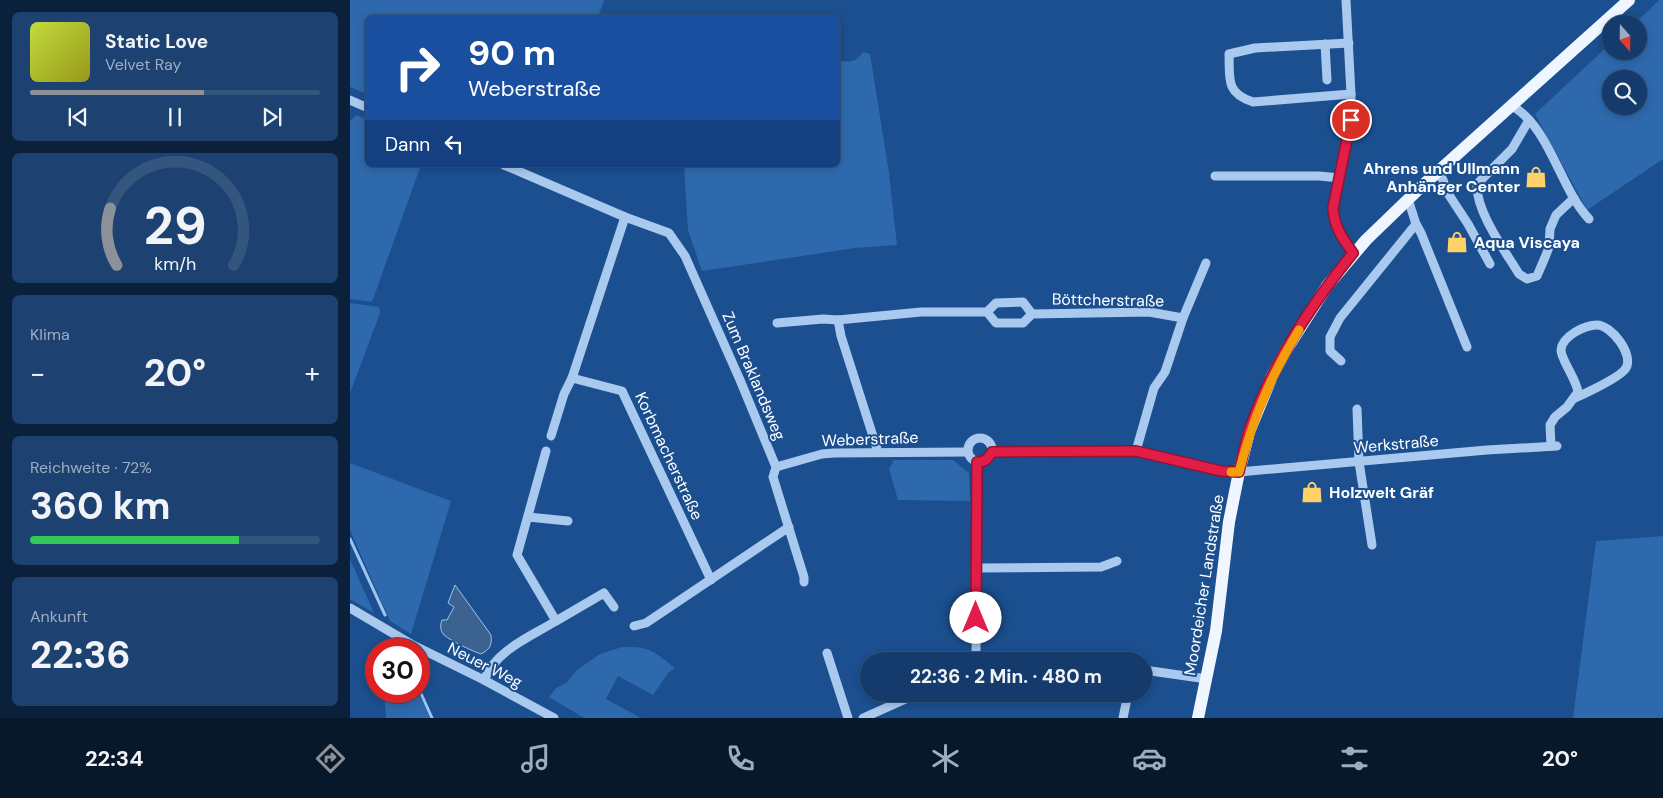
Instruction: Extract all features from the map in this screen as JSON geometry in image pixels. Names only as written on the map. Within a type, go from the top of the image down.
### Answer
[{"type":"main road","name":"Moordeicher Landstraße","points":[[1198,718],[1216,631],[1228,522],[1249,432],[1272,376],[1318,299],[1353,253],[1408,199],[1629,0]]},
{"type":"street","points":[[1346,0],[1351,94],[1350,129],[1333,208],[1334,220],[1341,236],[1353,253]]},
{"type":"street","points":[[1349,43],[1255,48],[1229,54],[1230,85],[1244,99],[1253,102],[1351,94]]},
{"type":"street","points":[[1325,44],[1327,80]]},
{"type":"street","points":[[350,100],[365,107]]},
{"type":"street","points":[[1512,106],[1522,112],[1541,137],[1574,198],[1589,219]]},
{"type":"street","points":[[1529,120],[1512,149],[1477,184],[1476,192],[1482,210],[1520,274],[1527,279],[1537,276],[1546,255],[1550,229],[1556,215],[1574,198]]},
{"type":"street","name":"Zum Braklandsweg","points":[[509,167],[625,217],[668,233],[685,256],[776,467],[773,478],[804,576],[804,582]]},
{"type":"street","points":[[1438,172],[1447,192],[1468,224],[1490,264]]},
{"type":"street","points":[[1214,176],[1319,176],[1340,178]]},
{"type":"street","points":[[1408,199],[1416,224],[1467,347]]},
{"type":"street","points":[[551,436],[625,217]]},
{"type":"street","points":[[1341,361],[1330,351],[1330,337],[1340,318],[1416,224]]},
{"type":"street","name":"Böttcherstraße","points":[[1136,451],[1154,388],[1165,372],[1183,318],[1206,263]]},
{"type":"street","name":"Böttcherstraße","points":[[777,323],[823,319],[838,320],[921,312],[987,312],[996,303],[1023,302],[1032,314]]},
{"type":"street","name":"Böttcherstraße","points":[[987,312],[996,323],[1024,323],[1032,314],[1149,312],[1183,318]]},
{"type":"street","points":[[838,320],[841,336],[878,452]]},
{"type":"street","points":[[1596,325],[1602,327],[1614,335],[1620,342],[1626,353],[1628,362],[1626,369],[1573,400],[1578,392],[1561,350],[1568,337],[1577,330],[1596,325]]},
{"type":"street","name":"Korbmacherstraße","points":[[572,378],[622,391],[711,580]]},
{"type":"street","name":"Werkstraße","points":[[1239,472],[1487,450],[1554,446],[1550,425],[1573,400]]},
{"type":"street","points":[[1357,409],[1359,462],[1372,545]]},
{"type":"street","points":[[980,438],[989,442],[992,452],[984,462],[977,462],[972,460],[967,452],[970,442],[980,438]]},
{"type":"street","points":[[546,451],[517,555],[556,621]]},
{"type":"street","points":[[992,452],[1136,451],[1221,471],[1239,472]]},
{"type":"street","name":"Weberstraße","points":[[776,467],[822,454],[967,452]]},
{"type":"street","points":[[976,652],[977,462]]},
{"type":"street","points":[[528,517],[568,521]]},
{"type":"street","points":[[634,626],[646,623],[789,527]]},
{"type":"street","points":[[977,568],[1101,567],[1117,561]]},
{"type":"street","points":[[484,680],[488,670],[499,656],[604,593],[614,607]]},
{"type":"street","name":"Neuer Weg","points":[[350,608],[411,644],[484,680],[544,716],[554,718]]},
{"type":"street","points":[[827,653],[848,718]]},
{"type":"street","points":[[1152,671],[1207,679]]},
{"type":"street","points":[[863,718],[899,702]]},
{"type":"street","points":[[1123,718],[1126,702]]},
{"type":"shaded area","points":[[350,0],[604,0],[599,15],[365,15],[365,93],[350,87]]},
{"type":"shaded area","points":[[1659,0],[1663,0],[1663,159],[1587,210],[1535,114],[1602,51],[1602,60],[1648,60],[1648,15],[1644,15]]},
{"type":"shaded area","points":[[863,52],[870,54],[889,173],[897,245],[855,248],[702,271],[688,230],[684,167],[840,167],[840,61],[852,61]]},
{"type":"shaded area","points":[[357,115],[365,119],[365,167],[420,167],[372,302],[350,299],[350,121]]},
{"type":"shaded area","points":[[350,303],[379,307],[380,313],[350,393]]},
{"type":"shaded area","points":[[894,460],[953,460],[969,473],[970,501],[898,500],[889,469]]},
{"type":"shaded area","points":[[350,463],[451,501],[411,634],[390,621],[350,530]]},
{"type":"shaded area","points":[[1663,536],[1663,718],[1573,718],[1596,541]]},
{"type":"shaded area","points":[[350,559],[374,613],[350,599]]},
{"type":"shaded area","points":[[455,585],[491,635],[490,647],[481,654],[451,640],[442,632],[442,620],[447,620],[454,607],[448,603]]},
{"type":"shaded area","points":[[622,647],[639,647],[651,651],[675,668],[668,673],[653,695],[618,676],[606,699],[641,718],[584,718],[549,697],[556,688],[566,683],[577,670],[600,654]]},
{"type":"shaded area","points":[[385,703],[423,703],[430,718],[386,718]]},
{"type":"waterway","points":[[350,539],[385,615]]},
{"type":"waterway","points":[[425,703],[432,718]]},
{"type":"slow traffic","points":[[1231,472],[1239,472],[1249,432],[1272,376],[1299,330]]},
{"type":"place","name":"Ahrens und Ullmann Anhänger Center","points":[[1536,177]]},
{"type":"place","name":"Aqua Viscaya","points":[[1457,242]]},
{"type":"place","name":"Holzwelt Gräf","points":[[1312,492]]},
{"type":"route","points":[[976,618],[977,462],[984,462],[992,452],[1136,451],[1221,471],[1239,472],[1249,432],[1272,376],[1318,299],[1353,253],[1341,236],[1334,220],[1333,208],[1351,120]]}]
